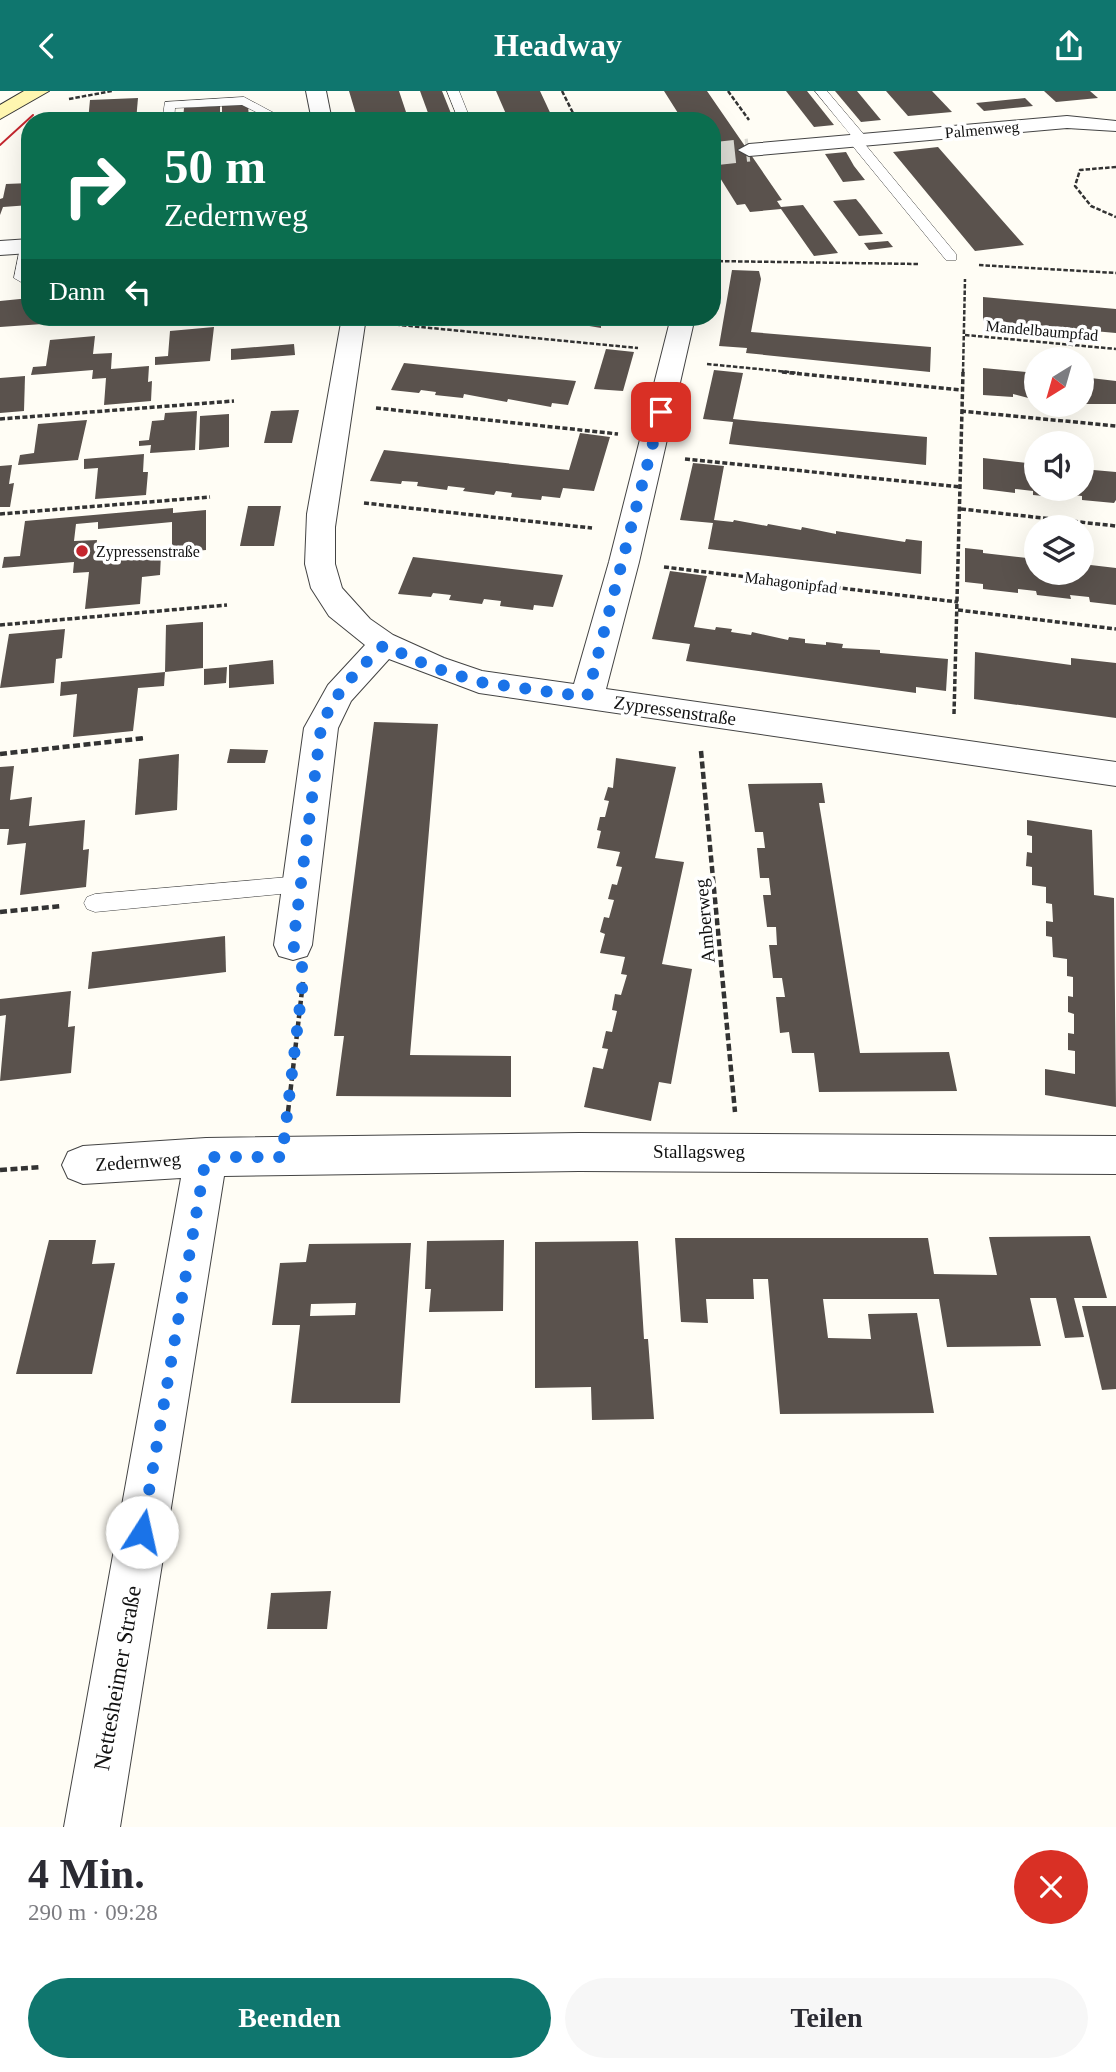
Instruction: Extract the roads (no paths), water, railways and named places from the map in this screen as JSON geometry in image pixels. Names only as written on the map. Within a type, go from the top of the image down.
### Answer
[{"type":"main road","points":[[0,112],[22,91]]},
{"type":"main road","points":[[0,112],[39,91]]},
{"type":"street","points":[[316,91],[320,112]]},
{"type":"street","name":"Palmenweg","points":[[749,150],[1067,122],[1110,126]]},
{"type":"street","points":[[0,248],[21,246]]},
{"type":"street","name":"Zypressenstraße","points":[[352,326],[324,499],[320,567],[328,588],[357,625],[384,645],[429,666],[479,682],[1116,774]]},
{"type":"street","points":[[587,697],[624,562],[681,326]]},
{"type":"street","points":[[293,945],[321,728],[329,705],[347,680],[384,645]]},
{"type":"street","name":"Stallagsweg","points":[[282,1157],[738,1151],[1116,1155]]},
{"type":"street","name":"Zedernweg","points":[[83,1165],[206,1157],[282,1157]]},
{"type":"street","name":"Nettesheimer Straße","points":[[92,1827],[206,1157]]},
{"type":"lane","points":[[169,112],[170,91]]},
{"type":"lane","points":[[453,91],[461,112]]},
{"type":"lane","points":[[821,91],[951,257]]},
{"type":"lane","points":[[169,105],[244,101],[266,112]]},
{"type":"lane","points":[[95,903],[300,884]]},
{"type":"tunnel","points":[[721,153],[749,150]]},
{"type":"tram line","points":[[0,145],[21,126]]},
{"type":"place","name":"Zypressenstraße","points":[[82,551]]}]
